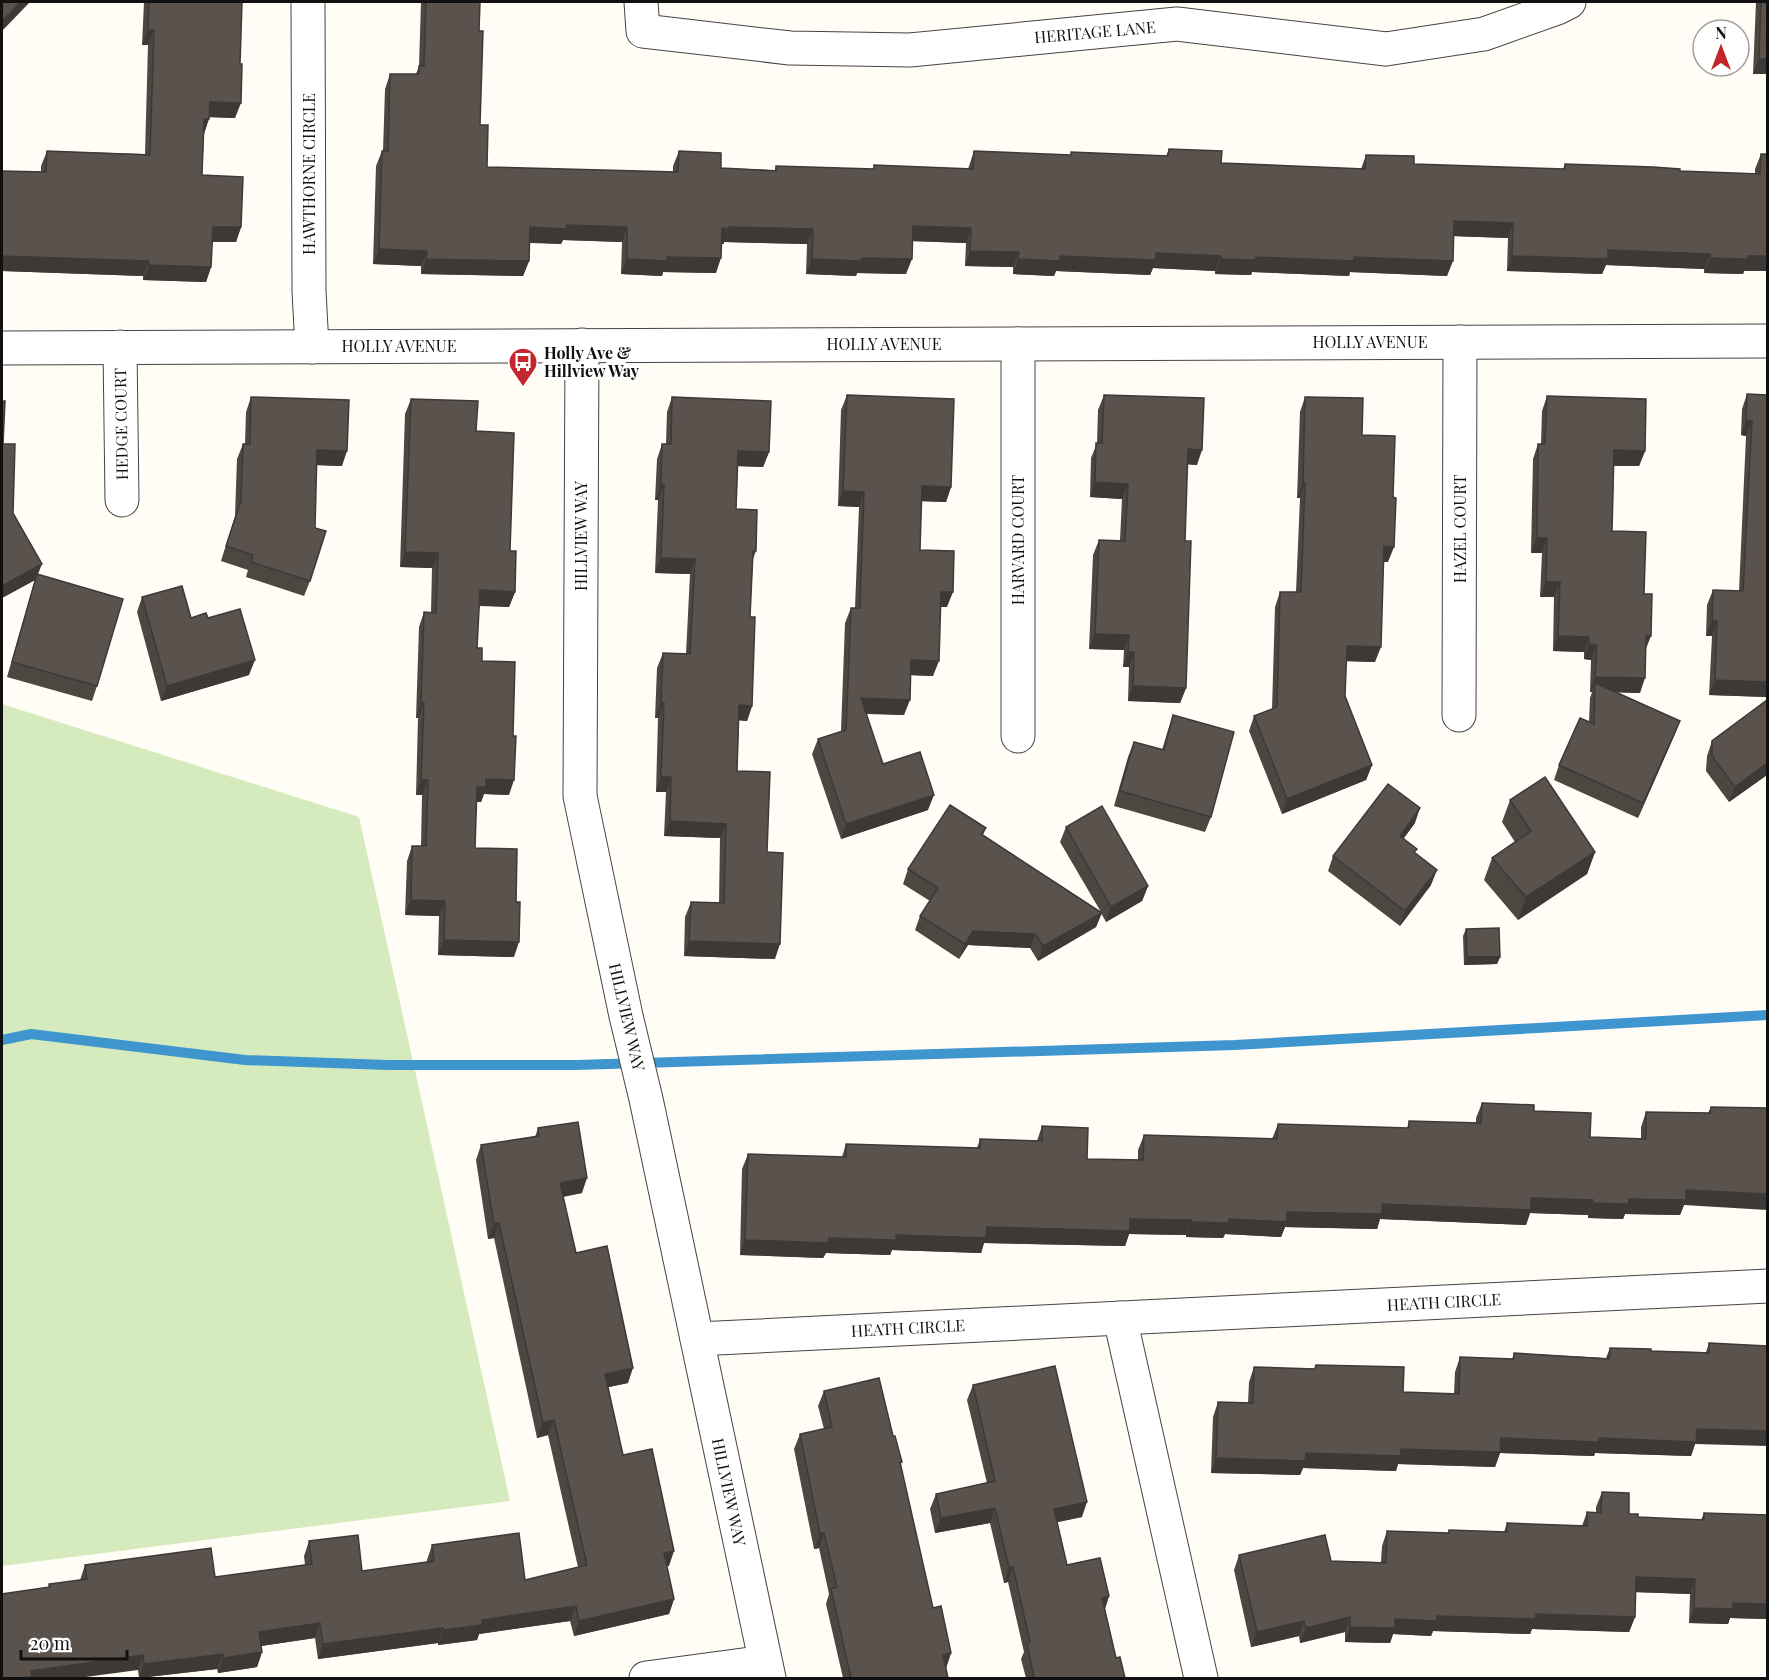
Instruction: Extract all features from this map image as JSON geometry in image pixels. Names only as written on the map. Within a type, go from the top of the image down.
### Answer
[{"type":"street","name":"HAWTHORNE CIRCLE","points":[[308,2],[309,291],[312,346]]},
{"type":"street","name":"HERITAGE LANE","points":[[641,2],[643,32],[790,48],[910,50],[1177,13],[1386,49],[1484,34],[1569,2]]},
{"type":"street","name":"HOLLY AVENUE","points":[[2,348],[1767,340]]},
{"type":"street","name":"HAZEL COURT","points":[[1459,715],[1460,342]]},
{"type":"street","name":"HARVARD COURT","points":[[1018,344],[1018,736]]},
{"type":"street","name":"HILLVIEW WAY","points":[[582,345],[580,796],[767,1670]]},
{"type":"street","name":"HEDGE COURT","points":[[120,347],[122,500]]},
{"type":"street","name":"HEATH CIRCLE","points":[[697,1339],[1767,1286]]},
{"type":"street","points":[[1120,1318],[1201,1678]]},
{"type":"street","points":[[646,1678],[767,1670]]},
{"type":"green space","points":[[2,704],[359,817],[510,1501],[2,1566]]},
{"type":"building","points":[[2,2],[21,2],[2,21]]},
{"type":"building","points":[[149,2],[242,2],[241,103],[210,102],[209,119],[204,119],[202,175],[243,177],[241,227],[213,227],[211,267],[149,265],[149,261],[2,256],[2,171],[46,172],[47,151],[150,155],[154,30],[148,30]]},
{"type":"building","points":[[426,2],[480,2],[479,31],[483,31],[480,125],[488,125],[487,167],[678,172],[679,151],[721,153],[721,168],[776,171],[776,166],[874,169],[874,165],[973,169],[974,151],[1168,156],[1169,149],[1222,151],[1221,163],[1365,169],[1366,155],[1414,156],[1414,164],[1565,169],[1565,164],[1760,174],[1761,154],[1767,154],[1767,256],[1748,256],[1748,259],[1710,258],[1710,254],[1608,250],[1608,259],[1512,256],[1513,223],[1454,221],[1453,261],[1354,257],[1354,261],[1256,257],[1256,260],[1156,253],[1156,260],[1060,256],[1060,261],[1018,259],[1019,252],[970,251],[971,228],[913,226],[912,259],[862,258],[861,261],[812,259],[813,229],[729,227],[729,229],[722,228],[721,258],[667,257],[667,261],[627,259],[627,227],[567,225],[566,229],[530,227],[529,261],[426,259],[427,251],[379,249],[382,151],[388,151],[390,74],[419,74],[419,66],[424,66]]},
{"type":"building","points":[[1761,2],[1767,2],[1767,59],[1759,59]]},
{"type":"building","points":[[1747,394],[1767,395],[1767,682],[1715,680],[1717,621],[1712,621],[1713,590],[1743,591],[1752,421],[1746,420]]},
{"type":"building","points":[[847,395],[954,399],[951,487],[922,486],[920,550],[954,551],[953,592],[941,592],[939,661],[911,660],[910,700],[861,698],[883,764],[920,752],[934,795],[846,824],[818,739],[846,730],[851,608],[860,608],[864,492],[843,491]]},
{"type":"building","points":[[1104,395],[1204,398],[1202,450],[1188,449],[1185,541],[1191,541],[1186,688],[1133,686],[1134,652],[1128,652],[1129,635],[1095,634],[1099,540],[1125,541],[1128,484],[1095,482],[1096,443],[1102,443]]},
{"type":"building","points":[[1547,396],[1646,399],[1645,451],[1614,450],[1612,531],[1646,532],[1644,594],[1652,594],[1651,636],[1646,636],[1645,678],[1595,677],[1597,645],[1589,644],[1589,637],[1558,636],[1560,582],[1546,582],[1547,538],[1537,538],[1538,444],[1545,444]]},
{"type":"building","points":[[251,397],[349,400],[347,451],[317,450],[315,528],[326,531],[310,581],[251,562],[253,555],[226,546],[241,501],[243,444],[250,444]]},
{"type":"building","points":[[672,397],[771,401],[769,452],[738,451],[736,509],[757,510],[750,617],[755,617],[752,706],[739,705],[737,771],[770,772],[767,852],[783,853],[780,944],[689,941],[691,902],[724,903],[726,824],[670,821],[671,777],[661,777],[664,703],[661,703],[663,653],[690,654],[695,559],[661,558],[664,485],[661,485],[662,444],[671,444]]},
{"type":"building","points":[[1305,397],[1363,398],[1362,435],[1395,436],[1394,547],[1384,546],[1381,647],[1347,646],[1345,696],[1372,765],[1287,799],[1254,716],[1277,707],[1280,592],[1301,592]]},
{"type":"building","points":[[411,399],[478,401],[476,431],[514,433],[510,551],[516,551],[515,592],[480,590],[477,648],[482,648],[482,661],[515,662],[514,780],[486,779],[486,787],[477,787],[475,848],[517,849],[516,902],[520,902],[519,942],[444,940],[445,901],[411,900],[412,846],[426,846],[428,780],[421,780],[424,612],[436,613],[438,553],[405,552]]},
{"type":"building","points":[[2,401],[5,401],[3,444],[15,444],[13,513],[42,564],[2,586]]},
{"type":"building","points":[[37,574],[123,599],[97,686],[12,662]]},
{"type":"building","points":[[182,586],[191,618],[206,613],[208,618],[240,609],[255,660],[167,686],[142,597]]},
{"type":"building","points":[[1595,683],[1680,721],[1643,803],[1559,765],[1580,718],[1594,724]]},
{"type":"building","points":[[1767,700],[1767,763],[1735,787],[1712,756],[1712,741]]},
{"type":"building","points":[[1173,715],[1234,732],[1211,817],[1120,791],[1134,742],[1164,750]]},
{"type":"building","points":[[1545,777],[1595,852],[1526,897],[1492,858],[1531,831],[1510,800]]},
{"type":"building","points":[[1388,784],[1420,808],[1400,836],[1417,849],[1414,852],[1437,870],[1405,911],[1333,856]]},
{"type":"building","points":[[950,805],[986,828],[981,834],[1102,913],[1043,946],[1035,934],[973,931],[965,944],[920,916],[938,888],[908,869]]},
{"type":"building","points":[[1102,806],[1148,886],[1111,907],[1066,827]]},
{"type":"building","points":[[1499,928],[1500,957],[1467,957],[1466,929]]},
{"type":"building","points":[[1482,1103],[1534,1105],[1534,1111],[1591,1113],[1590,1137],[1646,1139],[1646,1112],[1710,1113],[1711,1107],[1767,1108],[1767,1194],[1686,1190],[1686,1200],[1629,1199],[1628,1204],[1593,1203],[1593,1200],[1531,1198],[1531,1210],[1382,1204],[1382,1214],[1287,1212],[1287,1222],[1229,1219],[1229,1223],[1130,1219],[1130,1231],[987,1227],[986,1238],[896,1235],[896,1240],[829,1238],[829,1243],[745,1240],[748,1154],[846,1157],[846,1144],[980,1148],[980,1139],[1042,1141],[1042,1126],[1088,1128],[1087,1159],[1143,1160],[1144,1135],[1277,1139],[1278,1124],[1409,1128],[1409,1121],[1481,1123]]},
{"type":"building","points":[[578,1122],[587,1178],[560,1183],[576,1253],[607,1246],[633,1368],[605,1374],[623,1455],[652,1449],[674,1551],[664,1553],[674,1599],[579,1621],[576,1606],[482,1620],[482,1625],[323,1644],[320,1623],[259,1632],[262,1652],[223,1658],[223,1654],[144,1664],[143,1655],[31,1671],[32,1677],[2,1678],[2,1594],[87,1579],[85,1565],[211,1548],[215,1577],[312,1564],[309,1541],[358,1535],[362,1571],[434,1561],[432,1545],[519,1533],[525,1580],[587,1565],[554,1420],[543,1423],[499,1223],[494,1224],[481,1145],[539,1136],[538,1128]]},
{"type":"building","points":[[1709,1343],[1767,1346],[1767,1431],[1697,1429],[1696,1442],[1599,1438],[1599,1442],[1501,1438],[1500,1452],[1401,1449],[1401,1456],[1306,1453],[1305,1461],[1216,1458],[1218,1402],[1253,1403],[1254,1367],[1315,1369],[1316,1365],[1404,1367],[1403,1392],[1459,1394],[1460,1357],[1514,1359],[1514,1353],[1609,1359],[1610,1348],[1709,1353]]},
{"type":"building","points":[[1055,1366],[1087,1502],[1054,1509],[1067,1565],[1100,1558],[1109,1596],[1102,1598],[1116,1658],[1120,1657],[1125,1678],[1034,1678],[1027,1644],[1030,1642],[1013,1567],[1009,1568],[995,1508],[941,1518],[936,1494],[995,1481],[973,1385]]},
{"type":"building","points":[[879,1378],[893,1436],[895,1436],[902,1462],[900,1462],[933,1608],[941,1606],[951,1653],[943,1655],[948,1678],[851,1678],[831,1589],[837,1587],[824,1533],[820,1534],[800,1434],[832,1427],[824,1391]]},
{"type":"building","points":[[1602,1492],[1629,1493],[1629,1514],[1638,1514],[1638,1517],[1704,1520],[1704,1513],[1767,1515],[1767,1604],[1733,1603],[1733,1609],[1694,1608],[1695,1579],[1636,1577],[1635,1617],[1536,1614],[1536,1619],[1437,1616],[1437,1621],[1395,1619],[1395,1628],[1350,1627],[1350,1617],[1306,1628],[1304,1621],[1257,1632],[1239,1555],[1325,1535],[1331,1561],[1386,1563],[1387,1531],[1507,1532],[1507,1523],[1587,1526],[1587,1512],[1601,1513]]},
{"type":"waterway","points":[[2,1040],[31,1034],[245,1060],[388,1065],[576,1065],[1235,1045],[1768,1015]]},
{"type":"place","name":"Holly Ave & Hillview Way","points":[[523,388]]}]
